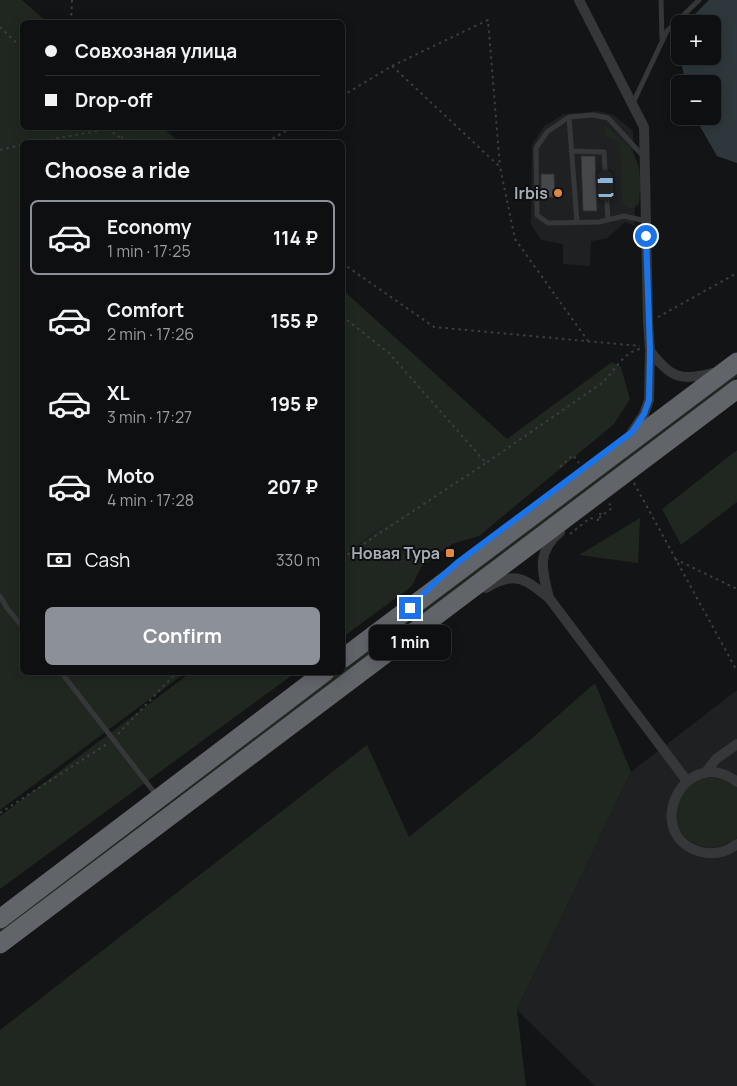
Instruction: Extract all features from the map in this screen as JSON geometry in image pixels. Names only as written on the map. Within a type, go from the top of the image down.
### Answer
[{"type":"highway","points":[[345,657],[737,362]]},
{"type":"highway","points":[[0,944],[415,630],[629,478],[737,389]]},
{"type":"highway","points":[[0,919],[321,675]]},
{"type":"street","points":[[579,0],[644,127],[650,349],[649,400],[644,414],[632,432]]},
{"type":"street","points":[[650,349],[660,364],[675,376],[685,378],[712,373]]},
{"type":"street","points":[[410,608],[457,563],[737,354]]},
{"type":"street","points":[[549,598],[542,565],[544,551],[549,542],[614,488],[629,478]]},
{"type":"street","points":[[415,630],[424,629],[435,624],[499,580],[521,579],[530,583],[549,598],[687,781]]},
{"type":"street","points":[[705,773],[716,759],[737,744]]},
{"type":"street","points":[[737,782],[720,773],[705,773],[687,781],[679,789],[672,805],[672,823],[681,840],[688,846],[706,853],[724,851],[737,844]]},
{"type":"lane","points":[[662,0],[662,42]]},
{"type":"lane","points":[[632,103],[667,31],[699,0]]},
{"type":"lane","points":[[645,158],[608,118],[593,115],[569,117],[547,132],[536,148],[537,215],[548,223],[608,220],[624,216],[646,222]]},
{"type":"lane","points":[[569,117],[576,222]]},
{"type":"lane","points":[[571,151],[604,152],[608,220]]},
{"type":"lane","points":[[0,596],[20,624]]},
{"type":"lane","points":[[63,675],[158,798]]},
{"type":"path","points":[[71,20],[72,0]]},
{"type":"path","points":[[345,94],[392,66],[488,20],[500,167],[515,239],[588,341]]},
{"type":"path","points":[[0,27],[20,46]]},
{"type":"path","points":[[392,66],[500,167]]},
{"type":"path","points":[[47,140],[98,130]]},
{"type":"path","points":[[111,130],[123,140]]},
{"type":"path","points":[[270,140],[288,130]]},
{"type":"path","points":[[117,135],[130,140]]},
{"type":"path","points":[[0,150],[20,145]]},
{"type":"path","points":[[345,265],[434,327],[588,341],[650,349]]},
{"type":"path","points":[[648,322],[737,273]]},
{"type":"path","points":[[345,318],[389,353],[486,463]]},
{"type":"path","points":[[345,556],[486,463],[602,383],[628,354],[636,350],[650,349]]},
{"type":"path","points":[[560,467],[572,455]]},
{"type":"path","points":[[629,478],[737,671]]},
{"type":"path","points":[[598,520],[612,508]]},
{"type":"path","points":[[675,559],[737,589]]},
{"type":"path","points":[[0,813],[114,739],[173,675]]},
{"type":"shaded area","points":[[0,0],[22,0],[45,20],[20,20],[20,130],[165,130],[177,140],[20,140],[20,675],[182,675],[0,810]]},
{"type":"shaded area","points":[[709,0],[737,0],[737,163],[717,156],[699,125],[721,125],[721,75],[684,75],[682,65],[721,65],[721,15],[694,15]]},
{"type":"shaded area","points":[[599,111],[613,115],[633,131],[635,226],[625,222],[606,239],[591,241],[590,266],[563,264],[563,244],[541,240],[531,224],[532,145],[544,126],[564,114]]},
{"type":"shaded area","points":[[604,125],[631,150],[636,158],[639,167],[640,189],[639,204],[634,208],[627,207],[622,202],[620,148],[615,140],[605,136]]},
{"type":"shaded area","points":[[345,292],[507,439],[612,362],[621,367],[630,399],[614,424],[479,536],[452,544],[421,567],[412,586],[345,636],[345,555],[401,513],[345,555]]},
{"type":"shaded area","points":[[737,369],[737,377],[345,674],[345,666]]},
{"type":"shaded area","points":[[737,450],[737,502],[681,545],[662,509]]},
{"type":"shaded area","points":[[640,518],[638,563],[579,555]]},
{"type":"shaded area","points":[[187,675],[292,675],[0,889],[0,816]]},
{"type":"shaded area","points":[[334,675],[343,675],[0,935],[0,928]]},
{"type":"shaded area","points":[[595,683],[631,772],[517,1010],[526,1086],[0,1086],[0,1030],[367,745],[409,837],[531,739]]},
{"type":"shaded area","points":[[737,690],[737,1086],[595,1086],[517,1010],[631,772]]},
{"type":"shaded area","points":[[707,777],[722,779],[737,789],[737,836],[720,846],[710,847],[691,841],[679,827],[677,816],[678,802],[690,785]]},
{"type":"building","points":[[581,156],[595,156],[597,211],[583,211]]},
{"type":"building","points":[[541,174],[554,174],[555,197],[541,198]]},
{"type":"place","name":"Irbis","points":[[558,193]]},
{"type":"place","name":"Новая Тура","points":[[450,553]]},
{"type":"route","points":[[410,608],[457,563],[632,432],[644,414],[649,400],[650,351],[646,236]]}]
